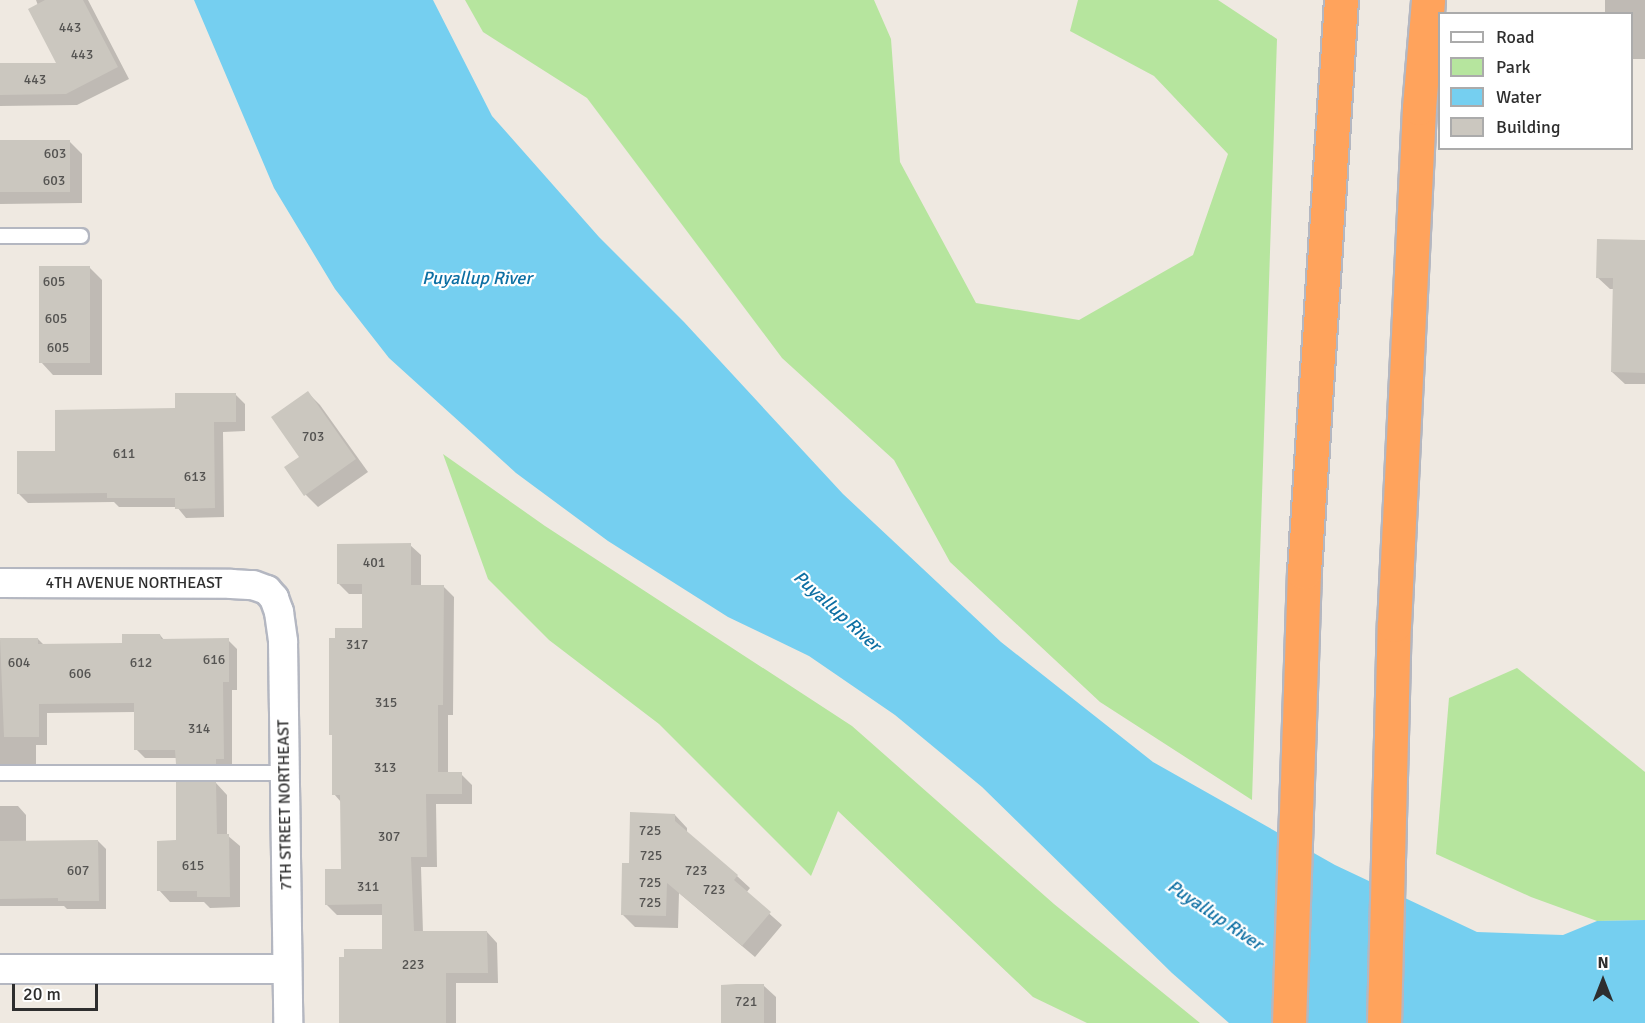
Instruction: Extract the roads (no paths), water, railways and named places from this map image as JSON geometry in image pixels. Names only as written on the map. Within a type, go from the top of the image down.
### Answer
[{"type":"highway","points":[[1289,1023],[1304,572],[1341,0]]},
{"type":"highway","points":[[1384,1023],[1394,625],[1419,108],[1428,0]]},
{"type":"street","name":"4TH AVENUE NORTHEAST","points":[[0,583],[231,584],[253,585],[267,590]]},
{"type":"street","name":"7TH STREET NORTHEAST","points":[[267,590],[274,598],[279,612],[283,642],[288,1023]]},
{"type":"street","points":[[0,969],[287,969]]},
{"type":"lane","points":[[0,237],[81,237]]},
{"type":"lane","points":[[0,773],[285,773]]},
{"type":"water","name":"Puyallup River","points":[[194,0],[433,0],[492,116],[599,237],[684,322],[843,494],[1001,642],[1153,762],[1335,865],[1477,932],[1563,935],[1597,921],[1645,920],[1645,1023],[1229,1023],[1172,973],[982,787],[895,715],[809,656],[728,617],[608,541],[516,473],[389,358],[335,289],[274,188]]}]
